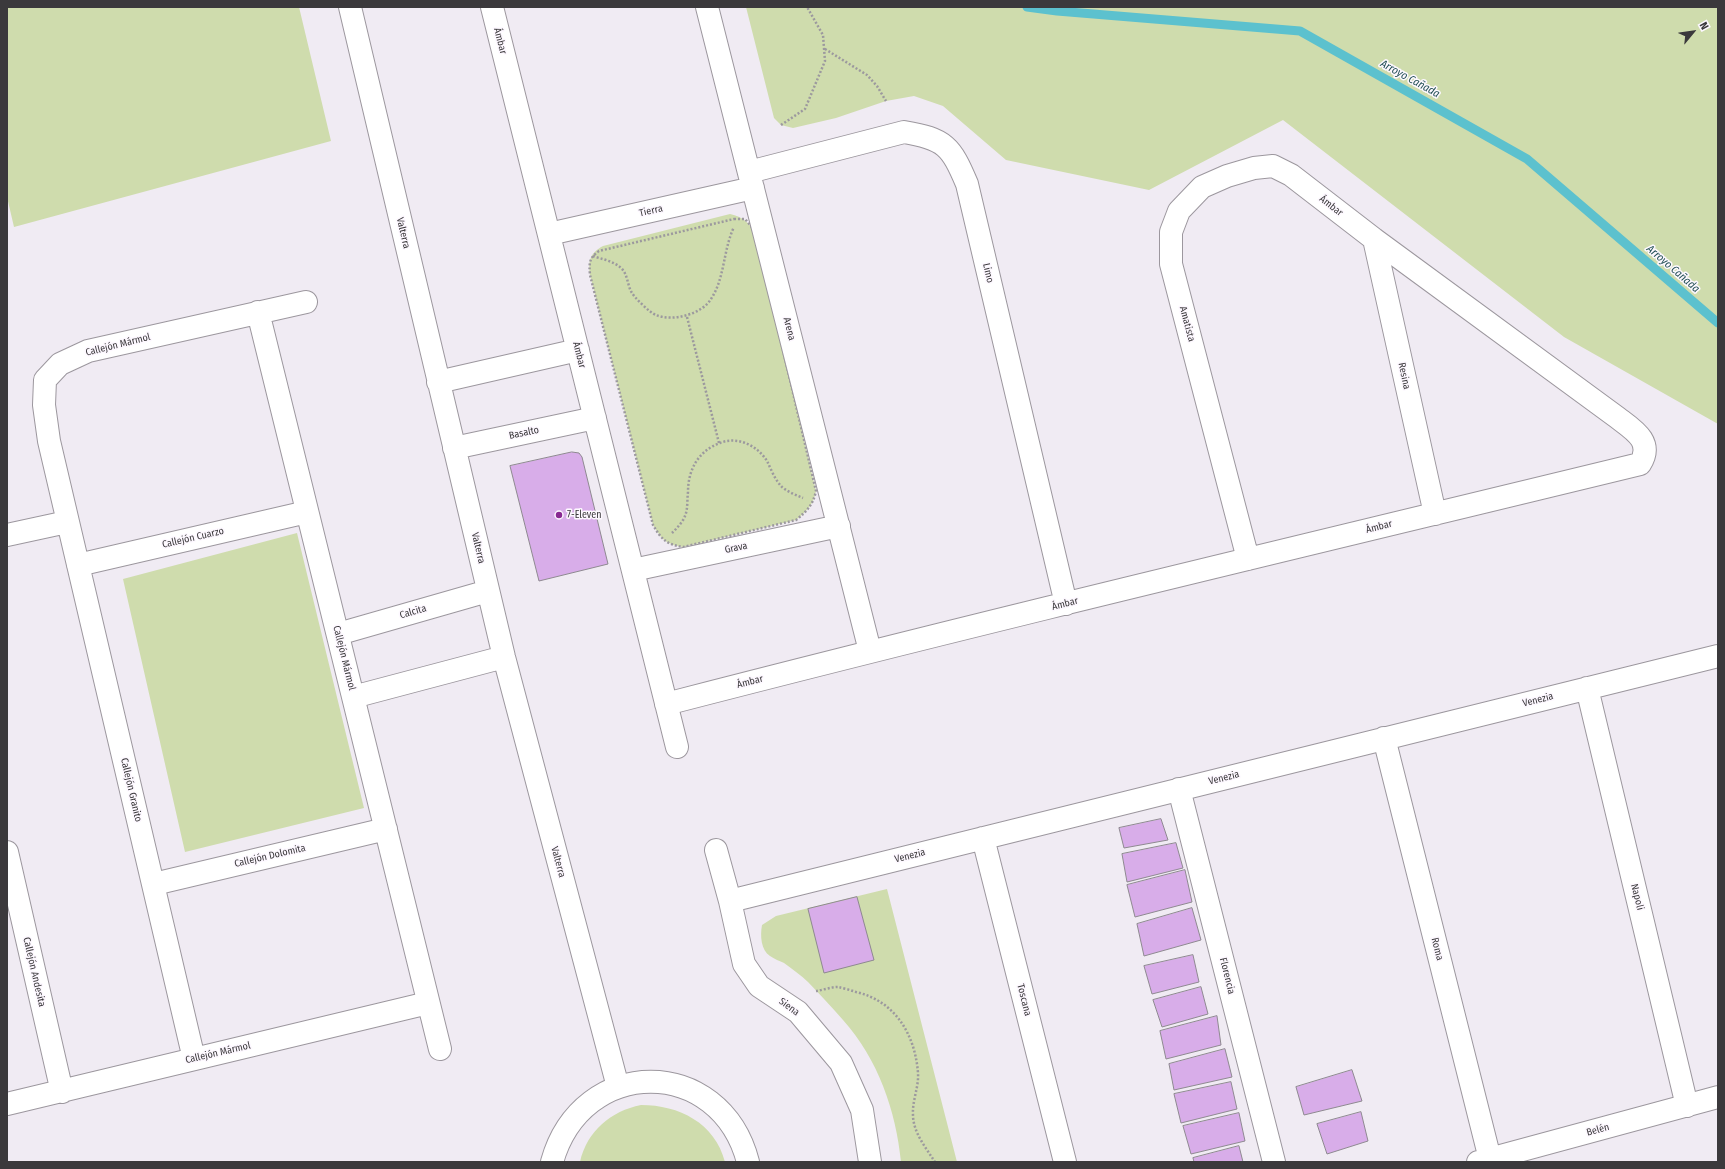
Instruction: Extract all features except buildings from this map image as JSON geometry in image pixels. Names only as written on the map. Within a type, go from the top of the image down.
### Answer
[{"type":"street","name":"Valterra","points":[[350,7],[504,657],[618,1087]]},
{"type":"street","name":"Ámbar","points":[[492,7],[677,747]]},
{"type":"street","name":"Arena","points":[[707,7],[870,651]]},
{"type":"street","name":"Limo","points":[[751,180],[904,132],[921,135],[948,148],[958,162],[967,184],[1066,604]]},
{"type":"street","name":"Amatista","points":[[1248,559],[1171,264],[1171,232],[1179,211],[1202,187],[1227,176],[1254,168],[1273,166],[1291,175]]},
{"type":"street","name":"Ámbar","points":[[666,704],[870,651],[1640,464],[1644,458],[1645,450],[1642,440],[1636,432],[1374,239],[1291,175]]},
{"type":"street","name":"Tierra","points":[[548,234],[751,180]]},
{"type":"street","name":"Resina","points":[[1374,239],[1435,514]]},
{"type":"street","name":"Callejón Mármol","points":[[67,522],[49,441],[44,405],[45,380],[60,364],[88,351],[306,302]]},
{"type":"street","name":"Callejón Mármol","points":[[258,312],[440,1049]]},
{"type":"street","points":[[438,382],[578,350]]},
{"type":"street","name":"Basalto","points":[[454,448],[595,418]]},
{"type":"street","name":"Callejón Cuarzo","points":[[78,565],[307,512]]},
{"type":"street","points":[[7,535],[67,522]]},
{"type":"street","name":"Callejón Granito","points":[[67,522],[154,884],[194,1059]]},
{"type":"street","name":"Grava","points":[[633,570],[838,526]]},
{"type":"street","name":"Calcita","points":[[338,634],[488,591]]},
{"type":"street","name":"Venezia","points":[[730,901],[1718,656]]},
{"type":"street","points":[[353,697],[504,657]]},
{"type":"street","name":"Napoli","points":[[1587,688],[1687,1106]]},
{"type":"street","name":"Roma","points":[[1384,738],[1484,1160]]},
{"type":"street","name":"Florencia","points":[[1179,790],[1274,1162]]},
{"type":"street","name":"Callejón Dolomita","points":[[154,884],[386,829]]},
{"type":"street","name":"Toscana","points":[[984,838],[1065,1162]]},
{"type":"street","name":"Siena","points":[[716,850],[730,901],[744,964],[759,986],[798,1012],[841,1062],[862,1110],[870,1162]]},
{"type":"street","name":"Callejón Andesita","points":[[7,852],[62,1092]]},
{"type":"street","name":"Callejón Mármol","points":[[7,1104],[428,1004]]},
{"type":"street","points":[[552,1162],[556,1146],[564,1130],[574,1116],[587,1104],[602,1094],[618,1087],[635,1083],[658,1082],[686,1088],[702,1096],[716,1106],[738,1133],[748,1162]]},
{"type":"street","name":"Belén","points":[[1484,1160],[1718,1097]]},
{"type":"path","points":[[781,125],[805,109],[825,61],[823,35],[807,7]]},
{"type":"path","points":[[824,49],[867,75],[877,86],[886,101]]},
{"type":"path","points":[[745,219],[756,235],[816,491],[814,501],[808,511],[796,520],[683,547],[671,545],[664,540],[660,537],[653,525],[590,275],[589,262],[592,256],[622,268],[632,292],[656,315],[667,317],[687,316],[704,307],[711,300],[720,279],[729,238],[734,226],[745,219]]},
{"type":"path","points":[[687,316],[719,443]]},
{"type":"path","points":[[664,540],[685,517],[689,477],[696,459],[710,446],[726,440],[736,440],[746,443],[758,451],[766,459],[782,487],[805,499]]},
{"type":"path","points":[[809,500],[814,501]]},
{"type":"path","points":[[816,991],[838,987],[861,993],[878,1000],[895,1013],[907,1030],[914,1046],[918,1074],[912,1116],[917,1133],[935,1162]]},
{"type":"green space","points":[[7,7],[299,7],[331,141],[14,227],[7,197]]},
{"type":"green space","points":[[746,7],[1718,7],[1718,424],[1564,337],[1283,120],[1149,190],[1006,160],[943,106],[914,96],[886,101],[836,118],[793,128],[781,125],[774,118]]},
{"type":"green space","points":[[730,214],[746,221],[756,235],[816,491],[809,507],[796,520],[683,547],[668,543],[653,525],[589,266],[591,258],[595,252],[603,246]]},
{"type":"green space","points":[[297,533],[364,808],[185,852],[123,579]]},
{"type":"green space","points":[[887,889],[957,1162],[901,1162],[899,1143],[890,1105],[883,1086],[866,1051],[843,1020],[808,982],[784,963],[770,956],[763,946],[761,934],[762,925],[776,916]]},
{"type":"green space","points":[[641,1105],[669,1108],[694,1119],[713,1137],[720,1148],[725,1162],[580,1162],[588,1141],[602,1124],[610,1117],[620,1112]]},
{"type":"waterway","name":"Arroyo Cañada","points":[[1027,7],[1057,11],[1300,31],[1527,159],[1718,323]]},
{"type":"place","name":"7-Eleven","points":[[559,515]]}]
